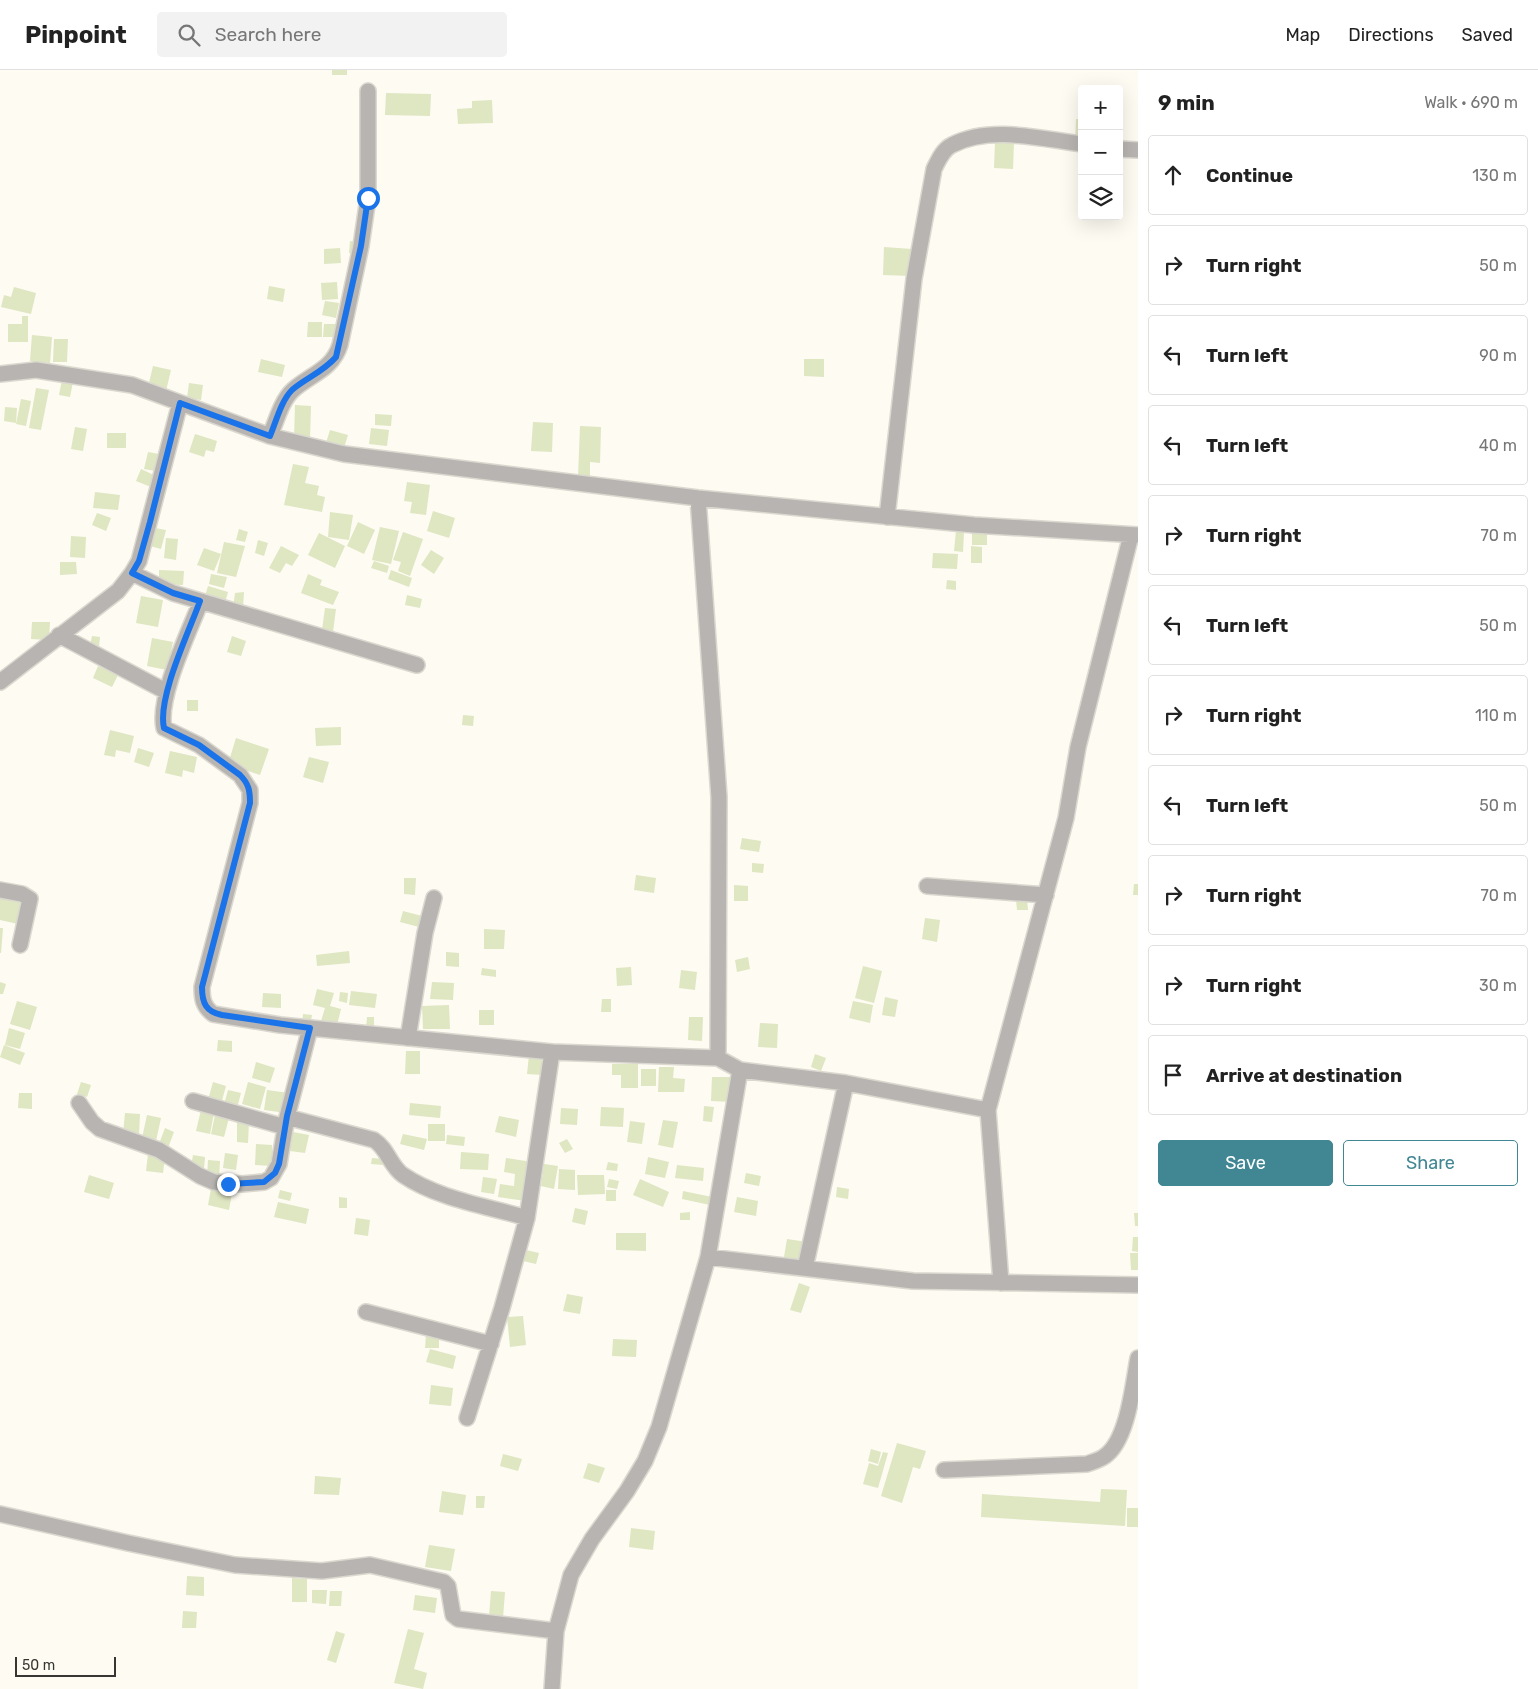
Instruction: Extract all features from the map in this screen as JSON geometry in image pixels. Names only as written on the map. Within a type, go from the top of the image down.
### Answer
[{"type":"street","points":[[270,436],[285,400],[292,391],[328,366],[336,357],[340,345],[361,246],[368,198],[368,90]]},
{"type":"street","points":[[886,517],[914,279],[934,169],[941,156],[951,145],[995,134],[1078,144]]},
{"type":"street","points":[[1123,149],[1138,150]]},
{"type":"street","points":[[0,374],[36,370],[132,385],[270,436],[344,454],[698,498],[974,525],[1135,535],[1078,747],[1066,818],[988,1110],[1001,1283]]},
{"type":"street","points":[[0,682],[118,591],[132,573],[139,561],[180,403]]},
{"type":"street","points":[[698,498],[719,797],[718,1058]]},
{"type":"street","points":[[132,573],[173,593],[416,665]]},
{"type":"street","points":[[200,601],[167,692],[162,719],[164,728],[199,745],[246,780],[250,790],[250,803],[202,987],[202,998],[205,1007],[214,1014],[310,1028],[552,1052],[718,1058],[740,1070],[846,1084],[988,1110]]},
{"type":"street","points":[[59,635],[167,692]]},
{"type":"street","points":[[927,886],[1046,895]]},
{"type":"street","points":[[0,890],[22,894],[30,899],[20,945]]},
{"type":"street","points":[[408,1038],[424,942],[434,898]]},
{"type":"street","points":[[79,1103],[92,1122],[100,1129],[159,1150],[200,1176],[228,1184],[264,1182],[271,1178],[279,1164],[286,1122],[310,1028]]},
{"type":"street","points":[[467,1418],[491,1344],[527,1218],[552,1052]]},
{"type":"street","points":[[552,1689],[556,1631],[571,1575],[592,1539],[645,1461],[655,1436],[708,1257],[740,1070]]},
{"type":"street","points":[[806,1268],[846,1084]]},
{"type":"street","points":[[193,1101],[374,1140],[382,1145],[403,1175],[435,1192],[527,1218]]},
{"type":"street","points":[[708,1257],[913,1281],[1138,1285]]},
{"type":"street","points":[[366,1312],[491,1344]]},
{"type":"street","points":[[944,1470],[1087,1464],[1105,1456],[1117,1441],[1126,1416],[1138,1358]]},
{"type":"street","points":[[0,1514],[236,1565],[322,1571],[363,1565],[377,1566],[444,1582],[448,1586],[453,1615],[458,1619],[556,1631]]},
{"type":"building","points":[[332,70],[347,70],[347,75],[332,75]]},
{"type":"building","points":[[386,93],[431,94],[430,116],[385,115]]},
{"type":"building","points":[[492,100],[493,123],[458,124],[457,109],[472,108],[472,101]]},
{"type":"building","points":[[1076,119],[1078,119],[1078,142],[1075,142]]},
{"type":"building","points":[[995,142],[1014,142],[1013,169],[994,168]]},
{"type":"building","points":[[350,241],[360,242],[359,254],[349,253]]},
{"type":"building","points":[[884,247],[912,249],[911,276],[883,275]]},
{"type":"building","points":[[340,248],[341,263],[324,264],[324,249]]},
{"type":"building","points":[[337,282],[338,299],[322,300],[321,283]]},
{"type":"building","points":[[269,286],[285,289],[283,302],[267,299]]},
{"type":"building","points":[[14,287],[36,293],[31,314],[1,307],[4,295],[11,297]]},
{"type":"building","points":[[325,301],[339,303],[336,318],[322,315]]},
{"type":"building","points":[[22,316],[28,316],[28,342],[8,342],[8,324],[22,324]]},
{"type":"building","points":[[308,322],[322,322],[322,337],[307,337]]},
{"type":"building","points":[[324,324],[336,324],[335,337],[323,337]]},
{"type":"building","points":[[32,335],[52,337],[50,363],[30,361]]},
{"type":"building","points":[[54,339],[68,339],[67,362],[53,362]]},
{"type":"building","points":[[261,359],[285,365],[282,377],[258,372]]},
{"type":"building","points":[[804,359],[824,359],[824,377],[804,376]]},
{"type":"building","points":[[153,366],[171,370],[166,391],[148,387]]},
{"type":"building","points":[[62,380],[73,382],[70,397],[59,395]]},
{"type":"building","points":[[189,383],[203,385],[201,400],[187,398]]},
{"type":"building","points":[[36,388],[49,390],[41,430],[29,428]]},
{"type":"building","points":[[21,399],[31,401],[26,426],[16,424]]},
{"type":"building","points":[[295,405],[311,406],[310,440],[294,439]]},
{"type":"building","points":[[5,407],[17,408],[16,423],[4,421]]},
{"type":"building","points":[[375,414],[392,415],[391,426],[375,425]]},
{"type":"building","points":[[533,422],[553,423],[552,452],[531,451]]},
{"type":"building","points":[[580,426],[601,427],[600,463],[590,462],[590,478],[578,477]]},
{"type":"building","points":[[75,427],[87,429],[83,451],[71,449]]},
{"type":"building","points":[[371,428],[389,430],[387,446],[369,444]]},
{"type":"building","points":[[330,430],[348,435],[343,451],[325,446]]},
{"type":"building","points":[[107,433],[126,433],[126,448],[107,448]]},
{"type":"building","points":[[195,434],[217,441],[214,452],[206,450],[204,457],[189,452]]},
{"type":"building","points":[[148,452],[159,454],[155,471],[144,469]]},
{"type":"building","points":[[293,464],[309,467],[305,483],[319,486],[317,495],[325,497],[322,512],[284,505]]},
{"type":"building","points":[[141,469],[156,476],[151,487],[136,481]]},
{"type":"building","points":[[407,482],[430,485],[426,515],[410,513],[412,502],[404,501]]},
{"type":"building","points":[[95,492],[120,495],[118,510],[93,508]]},
{"type":"building","points":[[433,511],[455,518],[449,538],[427,531]]},
{"type":"building","points":[[330,512],[353,515],[349,540],[328,537]]},
{"type":"building","points":[[97,513],[111,518],[106,531],[92,525]]},
{"type":"building","points":[[358,522],[375,530],[364,554],[347,546]]},
{"type":"building","points":[[380,527],[399,531],[391,564],[372,560]]},
{"type":"building","points":[[155,528],[166,530],[161,549],[150,546]]},
{"type":"building","points":[[239,529],[248,532],[245,542],[236,540]]},
{"type":"building","points":[[972,529],[987,529],[987,545],[972,545]]},
{"type":"building","points":[[956,531],[964,532],[963,552],[954,551]]},
{"type":"building","points":[[403,532],[423,539],[410,576],[398,571],[401,562],[393,560]]},
{"type":"building","points":[[319,533],[345,546],[335,568],[308,555]]},
{"type":"building","points":[[71,536],[86,537],[85,558],[70,557]]},
{"type":"building","points":[[166,538],[178,539],[176,560],[164,558]]},
{"type":"building","points":[[258,540],[268,543],[264,556],[255,553]]},
{"type":"building","points":[[224,542],[245,546],[236,577],[217,573]]},
{"type":"building","points":[[281,546],[299,555],[292,566],[286,563],[280,573],[269,568]]},
{"type":"building","points":[[971,546],[982,547],[982,563],[971,563]]},
{"type":"building","points":[[204,548],[221,554],[214,571],[197,565]]},
{"type":"building","points":[[431,550],[444,558],[434,574],[421,565]]},
{"type":"building","points":[[933,553],[958,554],[957,569],[932,568]]},
{"type":"building","points":[[374,561],[389,566],[387,573],[371,568]]},
{"type":"building","points":[[60,562],[76,562],[77,574],[60,575]]},
{"type":"building","points":[[159,570],[184,571],[183,585],[159,584]]},
{"type":"building","points":[[391,570],[412,578],[409,587],[388,579]]},
{"type":"building","points":[[211,574],[227,577],[224,588],[209,584]]},
{"type":"building","points":[[308,574],[322,580],[320,585],[339,592],[333,605],[301,593]]},
{"type":"building","points":[[947,580],[956,581],[956,590],[946,589]]},
{"type":"building","points":[[208,586],[228,592],[224,606],[204,600]]},
{"type":"building","points":[[244,592],[243,608],[233,608],[235,593]]},
{"type":"building","points":[[407,595],[422,599],[420,608],[405,605]]},
{"type":"building","points":[[141,596],[163,600],[158,627],[136,623]]},
{"type":"building","points":[[325,608],[336,609],[333,632],[322,630]]},
{"type":"building","points":[[32,622],[50,622],[49,640],[31,639]]},
{"type":"building","points":[[92,636],[100,637],[99,647],[90,646]]},
{"type":"building","points":[[232,636],[246,641],[241,656],[227,652]]},
{"type":"building","points":[[152,638],[173,642],[167,670],[147,666]]},
{"type":"building","points":[[98,666],[118,675],[112,687],[93,678]]},
{"type":"building","points":[[187,700],[198,700],[198,711],[187,711]]},
{"type":"building","points":[[463,715],[474,716],[473,726],[462,725]]},
{"type":"building","points":[[341,727],[341,745],[316,746],[315,728]]},
{"type":"building","points":[[110,730],[134,736],[130,753],[116,750],[115,757],[104,755]]},
{"type":"building","points":[[236,738],[269,749],[260,775],[228,764]]},
{"type":"building","points":[[138,748],[154,753],[149,767],[134,762]]},
{"type":"building","points":[[170,751],[197,757],[194,773],[183,770],[182,777],[165,773]]},
{"type":"building","points":[[309,757],[329,762],[323,783],[303,777]]},
{"type":"building","points":[[742,838],[761,841],[759,852],[740,849]]},
{"type":"building","points":[[752,863],[764,864],[763,873],[752,872]]},
{"type":"building","points":[[636,875],[656,878],[654,893],[634,890]]},
{"type":"building","points":[[404,878],[416,878],[415,895],[404,894]]},
{"type":"building","points":[[1134,884],[1138,884],[1138,895],[1133,895]]},
{"type":"building","points":[[734,885],[748,886],[748,901],[734,901]]},
{"type":"building","points":[[0,897],[24,903],[18,924],[0,920]]},
{"type":"building","points":[[1027,899],[1028,910],[1017,910],[1016,900]]},
{"type":"building","points":[[403,911],[422,916],[419,927],[400,922]]},
{"type":"building","points":[[925,918],[940,920],[937,942],[922,939]]},
{"type":"building","points":[[0,928],[3,928],[1,953],[0,953]]},
{"type":"building","points":[[484,929],[505,930],[504,949],[484,949]]},
{"type":"building","points":[[349,951],[350,963],[317,966],[316,955]]},
{"type":"building","points":[[446,952],[459,953],[459,967],[446,966]]},
{"type":"building","points":[[748,957],[750,969],[737,972],[735,960]]},
{"type":"building","points":[[863,966],[882,971],[874,1003],[855,998]]},
{"type":"building","points":[[631,967],[632,985],[617,986],[616,968]]},
{"type":"building","points":[[482,968],[496,970],[496,977],[481,975]]},
{"type":"building","points":[[681,970],[697,972],[695,990],[679,988]]},
{"type":"building","points":[[0,982],[6,984],[3,994],[0,994]]},
{"type":"building","points":[[432,982],[454,983],[453,1000],[430,999]]},
{"type":"building","points":[[317,989],[334,993],[330,1006],[341,1009],[337,1025],[321,1021],[325,1008],[313,1005]]},
{"type":"building","points":[[351,991],[377,994],[375,1008],[349,1005]]},
{"type":"building","points":[[340,992],[348,993],[347,1003],[339,1001]]},
{"type":"building","points":[[263,993],[281,994],[281,1008],[262,1007]]},
{"type":"building","points":[[885,997],[898,1000],[895,1017],[882,1015]]},
{"type":"building","points":[[602,999],[611,999],[611,1012],[601,1012]]},
{"type":"building","points":[[17,1001],[37,1007],[30,1030],[10,1024]]},
{"type":"building","points":[[853,1001],[873,1005],[870,1023],[849,1018]]},
{"type":"building","points":[[449,1005],[450,1029],[423,1029],[422,1006]]},
{"type":"building","points":[[479,1010],[494,1010],[494,1025],[479,1025]]},
{"type":"building","points":[[303,1014],[312,1015],[310,1026],[302,1025]]},
{"type":"building","points":[[367,1017],[374,1017],[374,1029],[366,1029]]},
{"type":"building","points":[[689,1017],[703,1017],[702,1041],[688,1040]]},
{"type":"building","points":[[760,1023],[778,1024],[777,1048],[758,1047]]},
{"type":"building","points":[[9,1028],[25,1033],[20,1049],[5,1045]]},
{"type":"building","points":[[218,1040],[232,1041],[232,1052],[217,1051]]},
{"type":"building","points":[[4,1045],[25,1053],[20,1065],[0,1057]]},
{"type":"building","points":[[406,1051],[420,1051],[420,1074],[405,1074]]},
{"type":"building","points":[[815,1054],[826,1058],[821,1071],[811,1067]]},
{"type":"building","points":[[529,1055],[545,1056],[543,1075],[527,1074]]},
{"type":"building","points":[[256,1062],[275,1068],[270,1083],[252,1078]]},
{"type":"building","points":[[612,1064],[638,1064],[638,1088],[621,1088],[621,1075],[612,1075]]},
{"type":"building","points":[[659,1067],[674,1067],[673,1078],[685,1079],[684,1092],[658,1092]]},
{"type":"building","points":[[641,1069],[656,1069],[656,1086],[641,1086]]},
{"type":"building","points":[[712,1077],[733,1077],[732,1102],[711,1101]]},
{"type":"building","points":[[81,1082],[91,1085],[87,1097],[77,1094]]},
{"type":"building","points":[[213,1082],[226,1086],[221,1104],[208,1100]]},
{"type":"building","points":[[248,1082],[266,1087],[260,1109],[242,1104]]},
{"type":"building","points":[[228,1090],[241,1093],[236,1112],[223,1108]]},
{"type":"building","points":[[267,1090],[289,1093],[286,1113],[264,1110]]},
{"type":"building","points":[[19,1093],[32,1093],[32,1109],[18,1108]]},
{"type":"building","points":[[410,1103],[441,1106],[440,1118],[409,1115]]},
{"type":"building","points":[[704,1106],[714,1107],[712,1122],[703,1121]]},
{"type":"building","points":[[601,1107],[624,1108],[623,1127],[600,1126]]},
{"type":"building","points":[[561,1108],[578,1109],[577,1125],[560,1124]]},
{"type":"building","points":[[201,1110],[214,1113],[210,1134],[196,1131]]},
{"type":"building","points":[[125,1113],[140,1114],[139,1135],[123,1134]]},
{"type":"building","points":[[147,1115],[161,1118],[156,1141],[142,1138]]},
{"type":"building","points":[[215,1115],[229,1118],[224,1137],[211,1134]]},
{"type":"building","points":[[499,1116],[519,1120],[516,1137],[495,1132]]},
{"type":"building","points":[[663,1120],[678,1122],[673,1148],[658,1145]]},
{"type":"building","points":[[630,1121],[645,1123],[642,1144],[627,1142]]},
{"type":"building","points":[[237,1122],[249,1122],[248,1143],[237,1142]]},
{"type":"building","points":[[428,1124],[445,1124],[445,1141],[428,1141]]},
{"type":"building","points":[[165,1128],[174,1132],[168,1148],[159,1144]]},
{"type":"building","points":[[293,1132],[309,1135],[305,1153],[290,1151]]},
{"type":"building","points":[[403,1134],[427,1139],[424,1150],[400,1144]]},
{"type":"building","points":[[447,1135],[465,1137],[464,1146],[446,1144]]},
{"type":"building","points":[[567,1139],[573,1149],[565,1153],[559,1143]]},
{"type":"building","points":[[256,1144],[272,1145],[272,1166],[255,1165]]},
{"type":"building","points":[[461,1152],[489,1154],[488,1170],[460,1169]]},
{"type":"building","points":[[225,1153],[238,1155],[236,1170],[223,1168]]},
{"type":"building","points":[[148,1154],[165,1157],[163,1173],[146,1171]]},
{"type":"building","points":[[193,1155],[205,1157],[204,1169],[191,1167]]},
{"type":"building","points":[[648,1157],[669,1162],[665,1178],[645,1174]]},
{"type":"building","points":[[372,1158],[383,1159],[383,1165],[371,1164]]},
{"type":"building","points":[[506,1158],[532,1162],[526,1201],[498,1197],[500,1184],[514,1186],[515,1174],[504,1172]]},
{"type":"building","points":[[208,1160],[220,1161],[219,1179],[207,1178]]},
{"type":"building","points":[[608,1162],[618,1164],[617,1171],[606,1170]]},
{"type":"building","points":[[544,1164],[558,1166],[554,1189],[541,1186]]},
{"type":"building","points":[[677,1165],[704,1168],[703,1181],[675,1178]]},
{"type":"building","points":[[559,1169],[575,1170],[575,1190],[558,1189]]},
{"type":"building","points":[[746,1173],[761,1176],[759,1186],[744,1183]]},
{"type":"building","points":[[89,1175],[114,1183],[109,1199],[84,1192]]},
{"type":"building","points":[[577,1175],[604,1175],[605,1194],[578,1195]]},
{"type":"building","points":[[483,1177],[497,1179],[494,1194],[481,1192]]},
{"type":"building","points":[[609,1179],[619,1181],[617,1189],[607,1187]]},
{"type":"building","points":[[640,1179],[669,1192],[663,1207],[633,1195]]},
{"type":"building","points":[[837,1187],[849,1189],[848,1199],[836,1197]]},
{"type":"building","points":[[211,1189],[232,1193],[229,1210],[208,1205]]},
{"type":"building","points":[[280,1190],[292,1193],[290,1201],[278,1198]]},
{"type":"building","points":[[606,1190],[616,1190],[616,1201],[606,1201]]},
{"type":"building","points":[[683,1191],[712,1197],[710,1205],[682,1199]]},
{"type":"building","points":[[339,1197],[347,1198],[347,1208],[339,1208]]},
{"type":"building","points":[[737,1197],[758,1201],[756,1216],[734,1212]]},
{"type":"building","points":[[278,1202],[309,1209],[306,1224],[274,1217]]},
{"type":"building","points":[[575,1208],[588,1211],[585,1225],[572,1222]]},
{"type":"building","points":[[690,1212],[690,1220],[680,1220],[680,1213]]},
{"type":"building","points":[[1134,1213],[1138,1213],[1138,1226],[1135,1226]]},
{"type":"building","points":[[356,1218],[370,1220],[368,1236],[354,1234]]},
{"type":"building","points":[[616,1233],[646,1233],[646,1251],[616,1250]]},
{"type":"building","points":[[1133,1237],[1138,1237],[1138,1252],[1132,1251]]},
{"type":"building","points":[[787,1239],[807,1242],[803,1266],[783,1263]]},
{"type":"building","points":[[526,1250],[539,1253],[536,1264],[523,1261]]},
{"type":"building","points":[[1130,1253],[1138,1253],[1138,1270],[1131,1270]]},
{"type":"building","points":[[799,1283],[810,1287],[801,1313],[790,1310]]},
{"type":"building","points":[[567,1294],[583,1297],[580,1314],[563,1311]]},
{"type":"building","points":[[523,1316],[526,1345],[510,1347],[507,1317]]},
{"type":"building","points":[[426,1335],[439,1336],[439,1348],[425,1348]]},
{"type":"building","points":[[613,1339],[637,1340],[636,1357],[612,1356]]},
{"type":"building","points":[[430,1349],[456,1356],[453,1369],[426,1362]]},
{"type":"building","points":[[431,1385],[453,1388],[451,1406],[429,1404]]},
{"type":"building","points":[[897,1443],[926,1451],[920,1469],[913,1467],[902,1503],[881,1496]]},
{"type":"building","points":[[871,1449],[881,1452],[878,1464],[868,1461]]},
{"type":"building","points":[[883,1452],[888,1453],[878,1488],[863,1484],[869,1463],[878,1466]]},
{"type":"building","points":[[503,1454],[522,1459],[518,1471],[500,1466]]},
{"type":"building","points":[[588,1463],[605,1468],[599,1483],[583,1478]]},
{"type":"building","points":[[315,1476],[341,1478],[339,1495],[314,1494]]},
{"type":"building","points":[[1101,1489],[1127,1490],[1125,1526],[981,1517],[982,1494],[1100,1502]]},
{"type":"building","points":[[442,1491],[466,1495],[463,1515],[439,1512]]},
{"type":"building","points":[[476,1496],[485,1496],[484,1508],[476,1508]]},
{"type":"building","points":[[1127,1508],[1138,1508],[1138,1527],[1127,1527]]},
{"type":"building","points":[[631,1528],[655,1531],[653,1550],[629,1547]]},
{"type":"building","points":[[429,1545],[455,1549],[451,1571],[425,1567]]},
{"type":"building","points":[[187,1576],[204,1577],[204,1596],[186,1595]]},
{"type":"building","points":[[292,1578],[307,1579],[307,1602],[292,1602]]},
{"type":"building","points":[[312,1590],[327,1590],[326,1604],[312,1603]]},
{"type":"building","points":[[330,1591],[342,1591],[341,1606],[329,1606]]},
{"type":"building","points":[[491,1591],[505,1592],[503,1618],[489,1617]]},
{"type":"building","points":[[415,1595],[437,1598],[435,1613],[413,1610]]},
{"type":"building","points":[[183,1611],[197,1612],[196,1628],[182,1628]]},
{"type":"building","points":[[408,1629],[424,1633],[414,1669],[427,1673],[423,1689],[394,1683]]},
{"type":"building","points":[[336,1631],[345,1634],[336,1663],[327,1660]]},
{"type":"route","points":[[228,1184],[264,1182],[275,1173],[279,1164],[287,1116],[310,1028],[214,1014],[205,1007],[202,998],[202,987],[250,803],[250,790],[246,780],[199,745],[164,728],[162,719],[167,692],[200,601],[158,587],[132,573],[139,561],[180,403],[270,436],[285,400],[292,391],[328,366],[336,357],[361,246],[368,198]]}]
